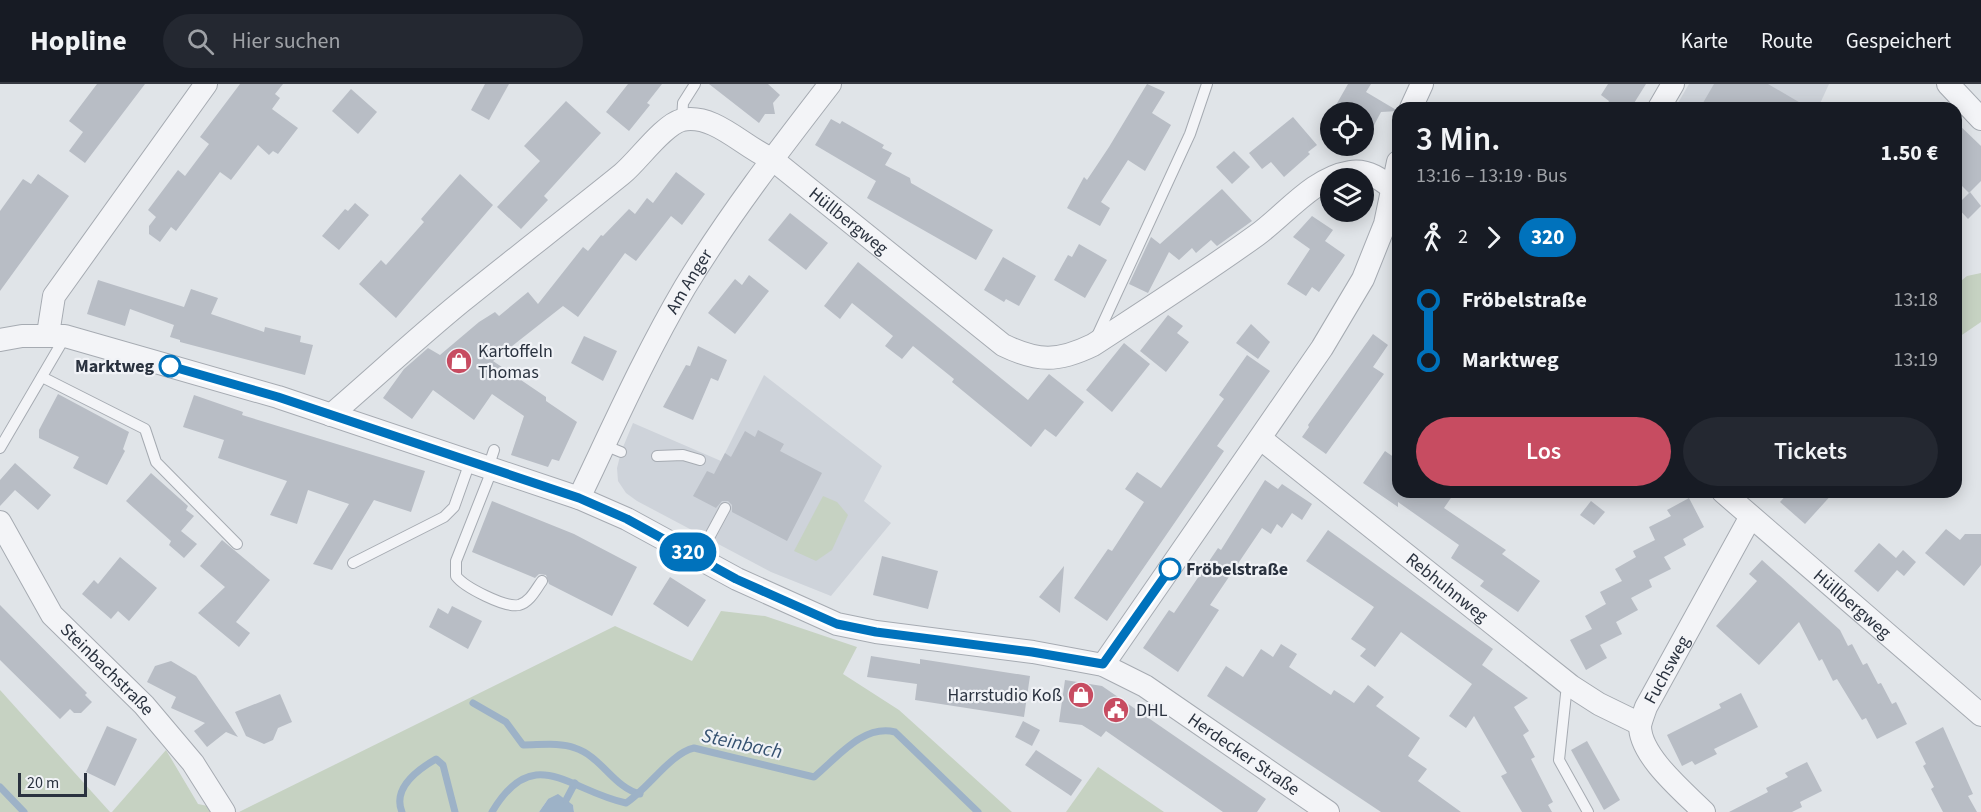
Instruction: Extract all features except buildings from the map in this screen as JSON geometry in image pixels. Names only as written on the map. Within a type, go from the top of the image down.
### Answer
[{"type":"street","points":[[57,335],[54,296],[206,84]]},
{"type":"street","name":"Am Anger","points":[[579,498],[613,448],[642,365],[685,287],[730,217],[830,84]]},
{"type":"street","points":[[1414,102],[1422,84]]},
{"type":"street","points":[[1662,102],[1673,84]]},
{"type":"street","points":[[1948,84],[1981,119]]},
{"type":"street","points":[[331,415],[460,303],[633,165],[670,126],[682,120]]},
{"type":"street","name":"Hüllbergweg","points":[[682,120],[700,120],[711,124],[756,152],[772,159],[1003,345],[1039,358],[1057,358],[1093,345],[1258,234],[1324,180],[1353,172],[1364,172],[1373,174],[1392,189]]},
{"type":"street","points":[[1103,664],[1322,348],[1363,279],[1392,200]]},
{"type":"street","name":"Herdecker Straße","points":[[0,340],[57,335],[257,391],[486,462],[627,519],[736,579],[837,624],[876,632],[1032,652],[1103,664],[1144,686],[1328,812]]},
{"type":"street","name":"Rebhuhnweg","points":[[1261,439],[1571,686],[1599,704],[1640,724]]},
{"type":"street","name":"Hüllbergweg","points":[[1730,498],[1750,518],[1981,715]]},
{"type":"street","name":"Fuchsweg","points":[[1704,812],[1650,754],[1642,738],[1640,724],[1646,707],[1750,518]]},
{"type":"street","name":"Steinbachstraße","points":[[0,522],[52,615],[144,705],[193,763],[224,812]]},
{"type":"lane","points":[[682,120],[683,103],[695,84]]},
{"type":"lane","points":[[1093,345],[1190,134],[1207,84]]},
{"type":"lane","points":[[0,448],[42,377],[57,335]]},
{"type":"lane","points":[[42,377],[140,422],[145,429],[156,462],[237,544]]},
{"type":"lane","points":[[657,456],[683,455],[700,460]]},
{"type":"lane","points":[[353,563],[444,517],[454,507],[486,462]]},
{"type":"lane","points":[[486,462],[456,561],[456,576],[464,584],[504,604],[517,605],[530,597],[542,581]]},
{"type":"lane","points":[[698,558],[725,508]]},
{"type":"lane","points":[[1571,686],[1566,694],[1559,760],[1588,812]]},
{"type":"shaded area","points":[[1689,84],[1829,84],[1821,102],[1678,102]]},
{"type":"shaded area","points":[[764,375],[882,466],[864,501],[891,523],[831,596],[771,572],[637,501],[626,493],[618,481],[617,468],[621,452],[633,423],[721,461]]},
{"type":"green space","points":[[1981,273],[1981,322],[1962,335],[1962,280],[1967,276]]},
{"type":"green space","points":[[823,496],[837,502],[848,515],[832,550],[816,561],[794,551]]},
{"type":"green space","points":[[721,611],[765,616],[857,647],[843,674],[899,710],[1012,812],[574,812],[573,805],[548,799],[539,812],[239,812],[615,626],[692,661]]},
{"type":"green space","points":[[0,690],[110,812],[0,812]]},
{"type":"green space","points":[[166,750],[198,804],[237,812],[112,812]]},
{"type":"green space","points":[[1098,767],[1164,812],[1066,812]]},
{"type":"water","points":[[558,794],[573,805],[574,812],[539,812],[548,799]]},
{"type":"waterway","points":[[473,703],[506,722],[523,745],[556,744],[575,748],[592,758],[631,791],[640,794]]},
{"type":"waterway","name":"Steinbach","points":[[492,812],[507,791],[523,779],[538,775],[553,776],[626,803],[668,764],[685,751],[694,748],[814,777],[851,744],[872,733],[883,731],[895,732],[978,812]]},
{"type":"waterway","name":"Steinbach","points":[[402,812],[400,795],[403,788],[414,774],[436,759],[443,765],[455,812]]},
{"type":"waterway","points":[[566,800],[575,783]]},
{"type":"waterway","name":"Steinbach","points":[[0,787],[24,812]]},
{"type":"bus line","name":"320","points":[[170,366],[278,397],[579,498],[627,519],[736,579],[800,609],[837,624],[876,632],[1032,652],[1103,664],[1170,569]]},
{"type":"place","name":"Kartoffeln Thomas","points":[[459,361]]},
{"type":"place","name":"Marktweg","points":[[170,366]]},
{"type":"place","name":"Fröbelstraße","points":[[1170,569]]},
{"type":"place","name":"Harrstudio Koß","points":[[1081,695]]},
{"type":"place","name":"DHL","points":[[1116,710]]}]
